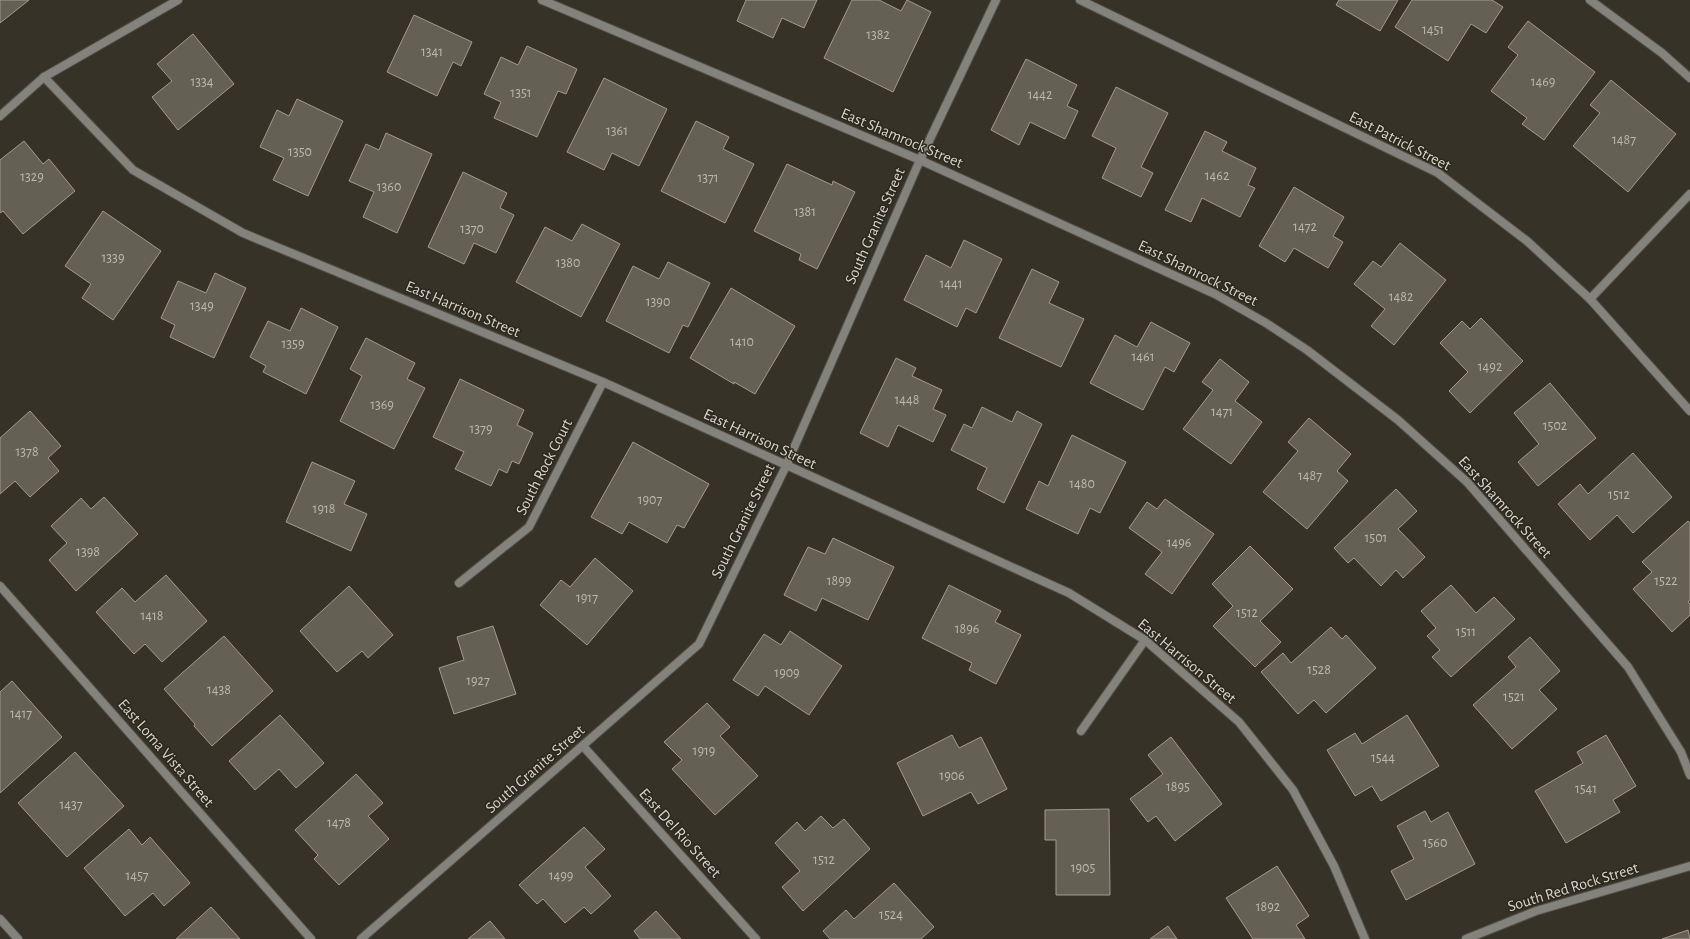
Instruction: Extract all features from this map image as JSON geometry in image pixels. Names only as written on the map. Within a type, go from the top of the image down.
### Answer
[{"type":"street","points":[[0,116],[44,77],[178,0]]},
{"type":"street","name":"East Shamrock Street","points":[[542,0],[920,160],[1215,294],[1266,323],[1307,350],[1398,420],[1467,482],[1628,667],[1681,752],[1690,775]]},
{"type":"street","name":"South Granite Street","points":[[361,939],[699,644],[786,466],[920,160],[996,0]]},
{"type":"street","name":"East Patrick Street","points":[[1080,0],[1438,173],[1527,241],[1590,299],[1690,411]]},
{"type":"street","points":[[1590,0],[1662,53],[1690,78]]},
{"type":"street","name":"East Harrison Street","points":[[44,77],[133,170],[244,233],[603,382],[1069,593],[1145,640],[1239,722],[1294,790],[1334,866],[1365,939]]},
{"type":"street","points":[[1590,299],[1690,194]]},
{"type":"street","name":"South Rock Court","points":[[459,584],[529,527],[603,382]]},
{"type":"street","name":"East Loma Vista Street","points":[[0,586],[311,939]]},
{"type":"street","points":[[1081,731],[1145,640]]},
{"type":"street","name":"East Del Rio Street","points":[[583,746],[756,939]]},
{"type":"street","name":"South Red Rock Street","points":[[1466,939],[1536,911],[1690,866]]},
{"type":"street","points":[[0,919],[18,939]]},
{"type":"building","points":[[0,0],[29,0],[0,23]]},
{"type":"building","points":[[746,0],[817,0],[804,28],[782,18],[773,38],[737,21]]},
{"type":"building","points":[[852,0],[879,0],[901,11],[907,0],[931,12],[893,92],[824,58]]},
{"type":"building","points":[[1339,0],[1398,0],[1380,31],[1336,5]]},
{"type":"building","points":[[1412,0],[1492,0],[1503,7],[1486,33],[1471,24],[1448,61],[1395,27]]},
{"type":"building","points":[[414,15],[472,42],[461,66],[453,62],[437,96],[387,72]]},
{"type":"building","points":[[1528,21],[1595,72],[1544,140],[1522,124],[1527,118],[1491,91],[1518,55],[1508,47]]},
{"type":"building","points":[[193,34],[234,84],[178,130],[152,97],[172,81],[157,64]]},
{"type":"building","points":[[527,46],[577,69],[566,94],[558,91],[537,137],[494,118],[501,102],[484,94],[501,57],[518,65]]},
{"type":"building","points":[[1026,59],[1077,85],[1067,106],[1078,111],[1065,139],[1030,122],[1019,145],[991,130]]},
{"type":"building","points":[[604,78],[667,109],[639,166],[612,153],[604,170],[567,152]]},
{"type":"building","points":[[1611,80],[1676,134],[1628,192],[1573,146],[1600,113],[1590,105]]},
{"type":"building","points":[[1116,87],[1168,113],[1141,167],[1153,173],[1141,197],[1102,178],[1116,148],[1092,136]]},
{"type":"building","points":[[297,99],[343,121],[308,196],[273,180],[284,158],[260,147],[277,110],[289,116]]},
{"type":"building","points":[[696,121],[729,137],[723,149],[754,164],[725,223],[661,191]]},
{"type":"building","points":[[1205,131],[1227,142],[1222,151],[1256,168],[1248,185],[1255,188],[1240,217],[1202,198],[1191,222],[1165,210]]},
{"type":"building","points":[[386,133],[432,154],[397,233],[363,217],[374,192],[349,181],[366,144],[379,150]]},
{"type":"building","points":[[24,141],[43,164],[49,159],[75,191],[23,234],[3,211],[0,213],[0,160]]},
{"type":"building","points":[[787,164],[832,185],[833,181],[855,192],[817,269],[799,260],[801,254],[754,231]]},
{"type":"building","points":[[463,172],[507,193],[500,208],[514,215],[496,253],[474,243],[464,264],[428,247]]},
{"type":"building","points":[[1294,187],[1344,217],[1333,236],[1343,242],[1328,268],[1294,248],[1285,262],[1259,246]]},
{"type":"building","points":[[103,211],[161,251],[113,320],[82,298],[91,284],[65,266]]},
{"type":"building","points":[[582,224],[620,244],[581,317],[516,282],[545,227],[572,241]]},
{"type":"building","points":[[964,240],[1002,259],[976,313],[966,308],[957,327],[904,300],[926,255],[951,268]]},
{"type":"building","points":[[1400,243],[1446,280],[1394,345],[1371,326],[1385,309],[1354,284],[1373,261],[1381,267]]},
{"type":"building","points":[[668,262],[710,283],[688,327],[683,325],[669,353],[606,321],[633,266],[659,279]]},
{"type":"building","points":[[1032,269],[1059,282],[1049,303],[1084,319],[1061,367],[999,338]]},
{"type":"building","points":[[215,273],[246,288],[214,358],[170,337],[175,325],[161,318],[178,281],[206,293]]},
{"type":"building","points":[[731,288],[795,326],[755,394],[734,382],[734,384],[690,358]]},
{"type":"building","points":[[301,308],[338,327],[306,394],[263,372],[266,366],[250,357],[268,321],[290,331]]},
{"type":"building","points":[[1481,318],[1523,361],[1470,413],[1449,391],[1468,372],[1440,343],[1462,321],[1470,329]]},
{"type":"building","points":[[1151,322],[1190,343],[1174,372],[1165,367],[1143,410],[1090,383],[1115,335],[1137,347]]},
{"type":"building","points":[[366,338],[415,363],[407,379],[425,388],[394,449],[340,421],[362,376],[350,369]]},
{"type":"building","points":[[896,358],[916,368],[912,376],[942,390],[933,409],[946,415],[933,442],[898,425],[888,447],[860,433]]},
{"type":"building","points":[[1220,359],[1249,382],[1235,401],[1262,422],[1231,464],[1183,429],[1213,390],[1202,382]]},
{"type":"building","points":[[460,379],[524,410],[517,425],[533,433],[519,464],[512,461],[507,473],[499,469],[491,486],[455,469],[464,452],[433,437]]},
{"type":"building","points":[[1550,383],[1596,438],[1538,486],[1518,462],[1539,444],[1514,413]]},
{"type":"building","points":[[982,407],[1012,422],[1017,411],[1042,424],[1004,503],[977,489],[987,468],[951,450],[964,424],[972,428]]},
{"type":"building","points":[[30,411],[61,446],[48,458],[59,471],[30,497],[15,481],[0,494],[0,438]]},
{"type":"building","points":[[1309,418],[1351,454],[1337,471],[1348,481],[1307,529],[1263,492],[1298,451],[1288,442]]},
{"type":"building","points":[[1072,435],[1126,462],[1100,513],[1090,508],[1078,534],[1026,509],[1039,481],[1048,486]]},
{"type":"building","points":[[633,442],[709,484],[684,528],[677,525],[667,543],[629,522],[622,534],[591,517]]},
{"type":"building","points":[[1633,453],[1672,497],[1633,533],[1617,515],[1590,540],[1558,504],[1580,484],[1588,494]]},
{"type":"building","points":[[312,462],[355,481],[344,504],[367,514],[351,551],[286,522]]},
{"type":"building","points":[[1396,489],[1417,511],[1398,529],[1425,557],[1403,578],[1396,570],[1381,586],[1354,558],[1348,563],[1334,548]]},
{"type":"building","points":[[104,497],[138,534],[76,591],[49,560],[67,543],[51,526],[81,498],[91,509]]},
{"type":"building","points":[[1165,499],[1214,534],[1172,594],[1145,574],[1162,552],[1129,528],[1147,502],[1157,509]]},
{"type":"building","points":[[1688,521],[1690,523],[1690,600],[1688,602],[1690,604],[1690,615],[1672,632],[1633,589],[1652,572],[1642,562]]},
{"type":"building","points":[[833,538],[894,567],[868,620],[822,598],[816,611],[784,595],[808,547],[825,554]]},
{"type":"building","points":[[1250,546],[1293,589],[1260,621],[1281,642],[1255,667],[1213,626],[1233,606],[1212,584]]},
{"type":"building","points":[[595,558],[633,591],[587,645],[540,605],[561,580],[570,587]]},
{"type":"building","points":[[166,575],[207,621],[162,662],[145,644],[134,654],[96,612],[122,588],[135,602]]},
{"type":"building","points":[[949,585],[1001,611],[995,622],[1021,635],[996,684],[969,670],[972,663],[922,638]]},
{"type":"building","points":[[1451,585],[1476,613],[1494,597],[1515,619],[1451,677],[1432,657],[1440,650],[1427,636],[1436,628],[1421,611]]},
{"type":"building","points":[[349,586],[393,635],[368,658],[362,651],[337,672],[300,631]]},
{"type":"building","points":[[493,626],[516,694],[454,714],[439,668],[464,660],[457,637]]},
{"type":"building","points":[[1331,627],[1342,639],[1346,635],[1376,668],[1326,713],[1314,700],[1298,714],[1261,672],[1283,653],[1291,663]]},
{"type":"building","points":[[790,631],[842,666],[809,715],[765,686],[758,696],[733,680],[764,634],[781,645]]},
{"type":"building","points":[[224,636],[273,691],[212,746],[164,689]]},
{"type":"building","points":[[1530,637],[1560,671],[1539,690],[1557,709],[1512,749],[1473,705],[1516,667],[1508,657]]},
{"type":"building","points":[[12,681],[62,737],[0,793],[0,692]]},
{"type":"building","points":[[707,703],[730,727],[720,736],[758,776],[715,815],[672,769],[682,760],[664,742]]},
{"type":"building","points":[[280,715],[324,763],[296,788],[279,769],[255,790],[229,761]]},
{"type":"building","points":[[1407,715],[1439,766],[1381,801],[1372,786],[1355,796],[1327,750],[1355,733],[1362,744]]},
{"type":"building","points":[[952,735],[959,748],[981,737],[1007,789],[978,804],[971,792],[923,816],[897,763]]},
{"type":"building","points":[[1606,735],[1636,786],[1613,800],[1620,812],[1566,843],[1535,791],[1583,763],[1577,752]]},
{"type":"building","points":[[1171,737],[1222,804],[1175,841],[1156,816],[1148,822],[1130,799],[1163,774],[1148,755]]},
{"type":"building","points":[[75,752],[124,806],[67,857],[18,803]]},
{"type":"building","points":[[356,774],[383,803],[368,816],[389,839],[339,885],[314,859],[318,855],[295,830]]},
{"type":"building","points":[[1109,809],[1110,895],[1056,895],[1056,840],[1045,840],[1045,810]]},
{"type":"building","points":[[1425,811],[1431,822],[1448,812],[1475,864],[1406,900],[1391,871],[1414,859],[1397,826]]},
{"type":"building","points":[[821,816],[833,828],[844,819],[870,849],[803,911],[782,887],[800,871],[775,843],[797,822],[805,831]]},
{"type":"building","points":[[584,827],[605,849],[585,867],[611,896],[591,914],[584,907],[565,923],[543,899],[537,904],[519,885]]},
{"type":"building","points":[[129,829],[142,845],[150,837],[190,883],[164,906],[153,893],[125,916],[84,868]]},
{"type":"building","points":[[1277,866],[1309,916],[1296,925],[1305,939],[1253,939],[1226,898]]},
{"type":"building","points":[[894,883],[934,927],[921,939],[830,939],[823,931],[846,910],[854,919]]},
{"type":"building","points":[[211,907],[240,939],[176,939]]},
{"type":"building","points":[[656,911],[681,939],[640,939],[634,931]]},
{"type":"building","points":[[490,921],[505,939],[468,939]]},
{"type":"building","points":[[1168,926],[1177,939],[1150,939]]},
{"type":"building","points":[[1688,930],[1690,939],[1662,939]]}]
